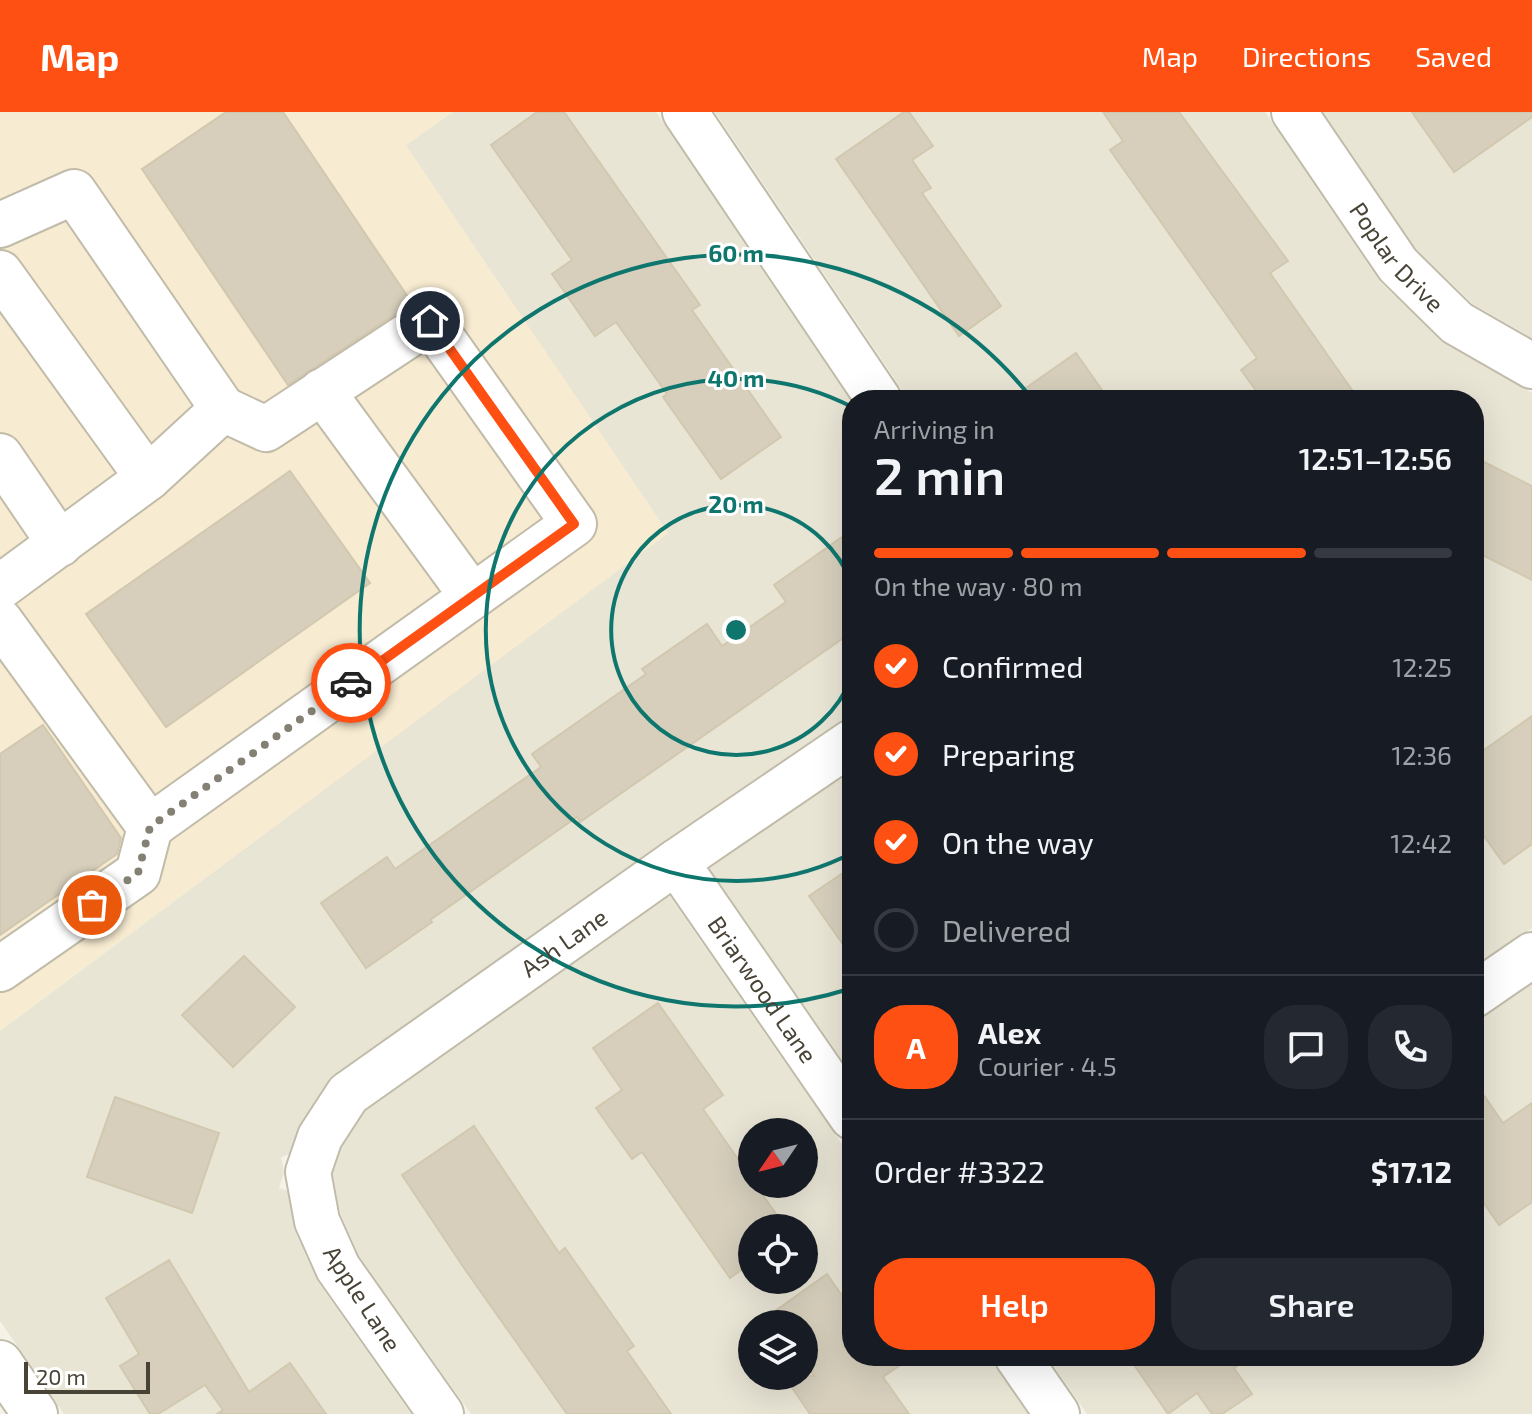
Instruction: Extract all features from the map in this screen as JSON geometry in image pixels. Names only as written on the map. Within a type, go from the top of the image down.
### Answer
[{"type":"street","points":[[685,112],[872,390]]},
{"type":"street","name":"Poplar Drive","points":[[1294,112],[1398,265],[1457,323],[1532,366]]},
{"type":"street","points":[[0,225],[74,192],[223,409],[266,429],[430,321],[574,524],[150,827],[138,873],[0,969]]},
{"type":"street","points":[[0,273],[148,478]]},
{"type":"street","points":[[322,391],[472,596]]},
{"type":"street","points":[[0,587],[148,478],[223,409]]},
{"type":"street","points":[[0,456],[60,544]]},
{"type":"street","points":[[0,621],[13,665],[150,827]]},
{"type":"street","name":"Ash Lane","points":[[308,1172],[320,1137],[348,1094],[842,749]]},
{"type":"street","name":"Briarwood Lane","points":[[676,862],[842,1103]]},
{"type":"street","points":[[1484,988],[1532,955]]},
{"type":"street","name":"Apple Lane","points":[[308,1172],[317,1221],[338,1268],[441,1414]]},
{"type":"street","points":[[0,1363],[35,1414]]},
{"type":"street","points":[[1024,1366],[1057,1414]]},
{"type":"shaded area","points":[[0,112],[453,112],[406,145],[668,533],[0,1031]]},
{"type":"shaded area","points":[[453,112],[656,112],[843,390],[842,723],[644,858],[335,1077],[300,1127],[290,1154],[281,1157],[284,1172],[279,1188],[288,1191],[295,1232],[318,1282],[411,1414],[64,1414],[0,1321],[0,1031],[668,533],[405,145]]},
{"type":"shaded area","points":[[715,112],[1265,112],[1380,282],[1444,342],[1532,393],[1532,928],[1484,961],[1484,390],[902,390]]},
{"type":"shaded area","points":[[1323,112],[1532,112],[1532,338],[1473,304],[1417,250]]},
{"type":"shaded area","points":[[842,774],[842,1060],[708,866]]},
{"type":"shaded area","points":[[668,894],[842,1145],[842,1366],[995,1366],[1028,1414],[471,1414],[359,1256],[340,1212],[332,1171],[341,1144],[364,1109]]},
{"type":"shaded area","points":[[1532,980],[1532,1414],[1087,1414],[1054,1366],[1484,1366],[1484,1013]]},
{"type":"building","points":[[226,112],[283,112],[412,303],[288,385],[142,169]]},
{"type":"building","points":[[537,112],[564,112],[700,305],[692,310],[781,437],[721,479],[663,397],[667,394],[616,322],[595,336],[552,274],[572,260],[491,145]]},
{"type":"building","points":[[904,112],[909,112],[933,146],[912,160],[931,188],[922,193],[1001,306],[959,336],[836,159]]},
{"type":"building","points":[[1103,112],[1179,112],[1288,261],[1270,273],[1352,390],[1256,390],[1241,370],[1257,358],[1110,150],[1123,141]]},
{"type":"building","points":[[1412,112],[1532,112],[1532,117],[1454,172]]},
{"type":"building","points":[[1076,353],[1102,390],[1023,390]]},
{"type":"building","points":[[1484,462],[1532,486],[1532,580],[1484,556]]},
{"type":"building","points":[[290,471],[370,583],[166,727],[86,614]]},
{"type":"building","points":[[842,537],[842,639],[580,822],[577,817],[366,968],[321,903],[387,857],[395,869],[541,767],[532,754],[646,674],[642,669],[707,624],[722,646],[786,602],[774,585]]},
{"type":"building","points":[[1532,716],[1532,844],[1504,864],[1484,836],[1484,750]]},
{"type":"building","points":[[43,725],[121,838],[117,854],[0,935],[0,754]]},
{"type":"building","points":[[842,874],[842,943],[809,896]]},
{"type":"building","points":[[244,956],[295,1007],[233,1067],[182,1015]]},
{"type":"building","points":[[658,1003],[723,1095],[703,1109],[738,1159],[738,1198],[765,1198],[776,1214],[738,1214],[738,1272],[730,1278],[642,1152],[632,1159],[596,1108],[622,1090],[593,1048]]},
{"type":"building","points":[[1484,1095],[1503,1123],[1532,1103],[1532,1202],[1499,1225],[1484,1203]]},
{"type":"building","points":[[115,1097],[219,1133],[192,1213],[87,1177]]},
{"type":"building","points":[[474,1126],[559,1253],[565,1248],[634,1346],[627,1351],[671,1414],[567,1414],[464,1268],[402,1175]]},
{"type":"building","points":[[169,1260],[249,1392],[290,1363],[326,1414],[217,1414],[223,1410],[205,1385],[158,1414],[150,1414],[120,1366],[139,1354],[106,1298]]},
{"type":"building","points":[[827,1274],[842,1296],[842,1366],[899,1366],[883,1377],[909,1414],[810,1414],[794,1390],[818,1390],[818,1310],[777,1310],[799,1294],[818,1294],[818,1280]]},
{"type":"building","points":[[1135,1366],[1237,1366],[1234,1368],[1252,1394],[1222,1414],[1212,1414],[1197,1393],[1168,1414]]},
{"type":"way so far","points":[[92,905],[138,873],[150,827],[351,683]]},
{"type":"route","points":[[351,683],[574,524],[430,321]]}]
